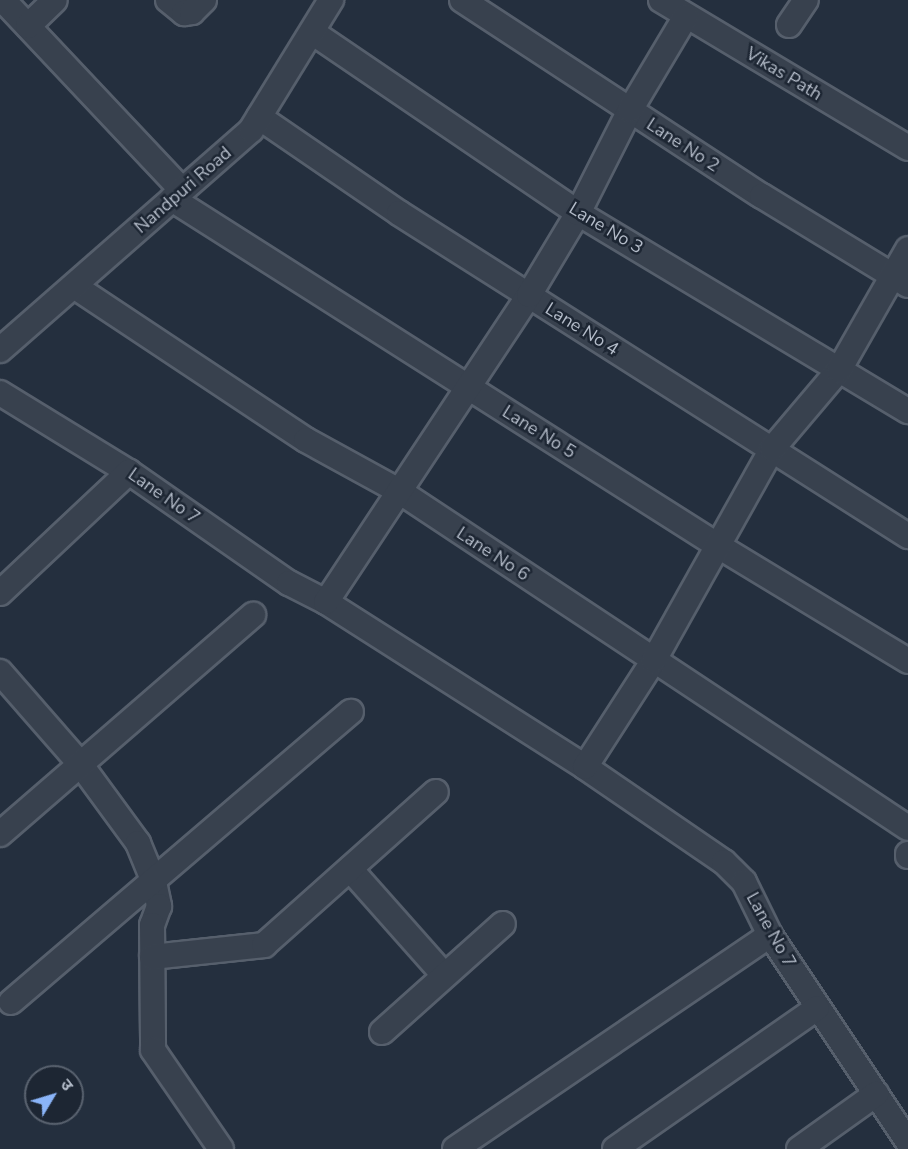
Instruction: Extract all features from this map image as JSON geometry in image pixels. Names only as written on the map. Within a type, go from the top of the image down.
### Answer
[{"type":"street","name":"Lane No 5","points":[[3,0],[177,195],[469,387],[720,547],[908,661]]},
{"type":"street","points":[[28,26],[56,0]]},
{"type":"street","points":[[168,0],[184,13],[195,10],[204,0]]},
{"type":"street","name":"Nandpuri Road","points":[[0,350],[251,130],[331,0]]},
{"type":"street","name":"Lane No 2","points":[[462,0],[630,110],[900,280]]},
{"type":"street","name":"Vikas Path","points":[[661,0],[908,148]]},
{"type":"street","points":[[789,26],[806,0]]},
{"type":"street","points":[[326,602],[529,295],[578,213],[630,110],[686,16]]},
{"type":"street","name":"Lane No 3","points":[[312,32],[578,213],[908,411]]},
{"type":"street","name":"Lane No 4","points":[[259,117],[529,295],[908,536]]},
{"type":"street","points":[[585,767],[654,660],[720,547],[772,449],[839,370],[900,280],[908,249]]},
{"type":"street","name":"Lane No 6","points":[[74,286],[306,440],[399,491],[908,829]]},
{"type":"street","name":"Lane No 7","points":[[0,393],[129,472],[289,583],[326,602],[585,767],[724,862],[744,882],[770,935],[908,1142]]},
{"type":"street","points":[[0,593],[129,472]]},
{"type":"street","points":[[0,834],[253,615]]},
{"type":"street","points":[[0,672],[81,765],[138,843],[154,882],[159,906],[152,925],[153,1050],[221,1149]]},
{"type":"street","points":[[11,1002],[351,712]]},
{"type":"street","points":[[152,957],[264,945],[436,792]]},
{"type":"street","points":[[350,869],[444,975]]},
{"type":"street","points":[[382,1032],[503,924]]},
{"type":"street","points":[[455,1149],[770,935]]},
{"type":"street","points":[[615,1149],[817,1008]]},
{"type":"street","points":[[799,1149],[876,1094]]}]
